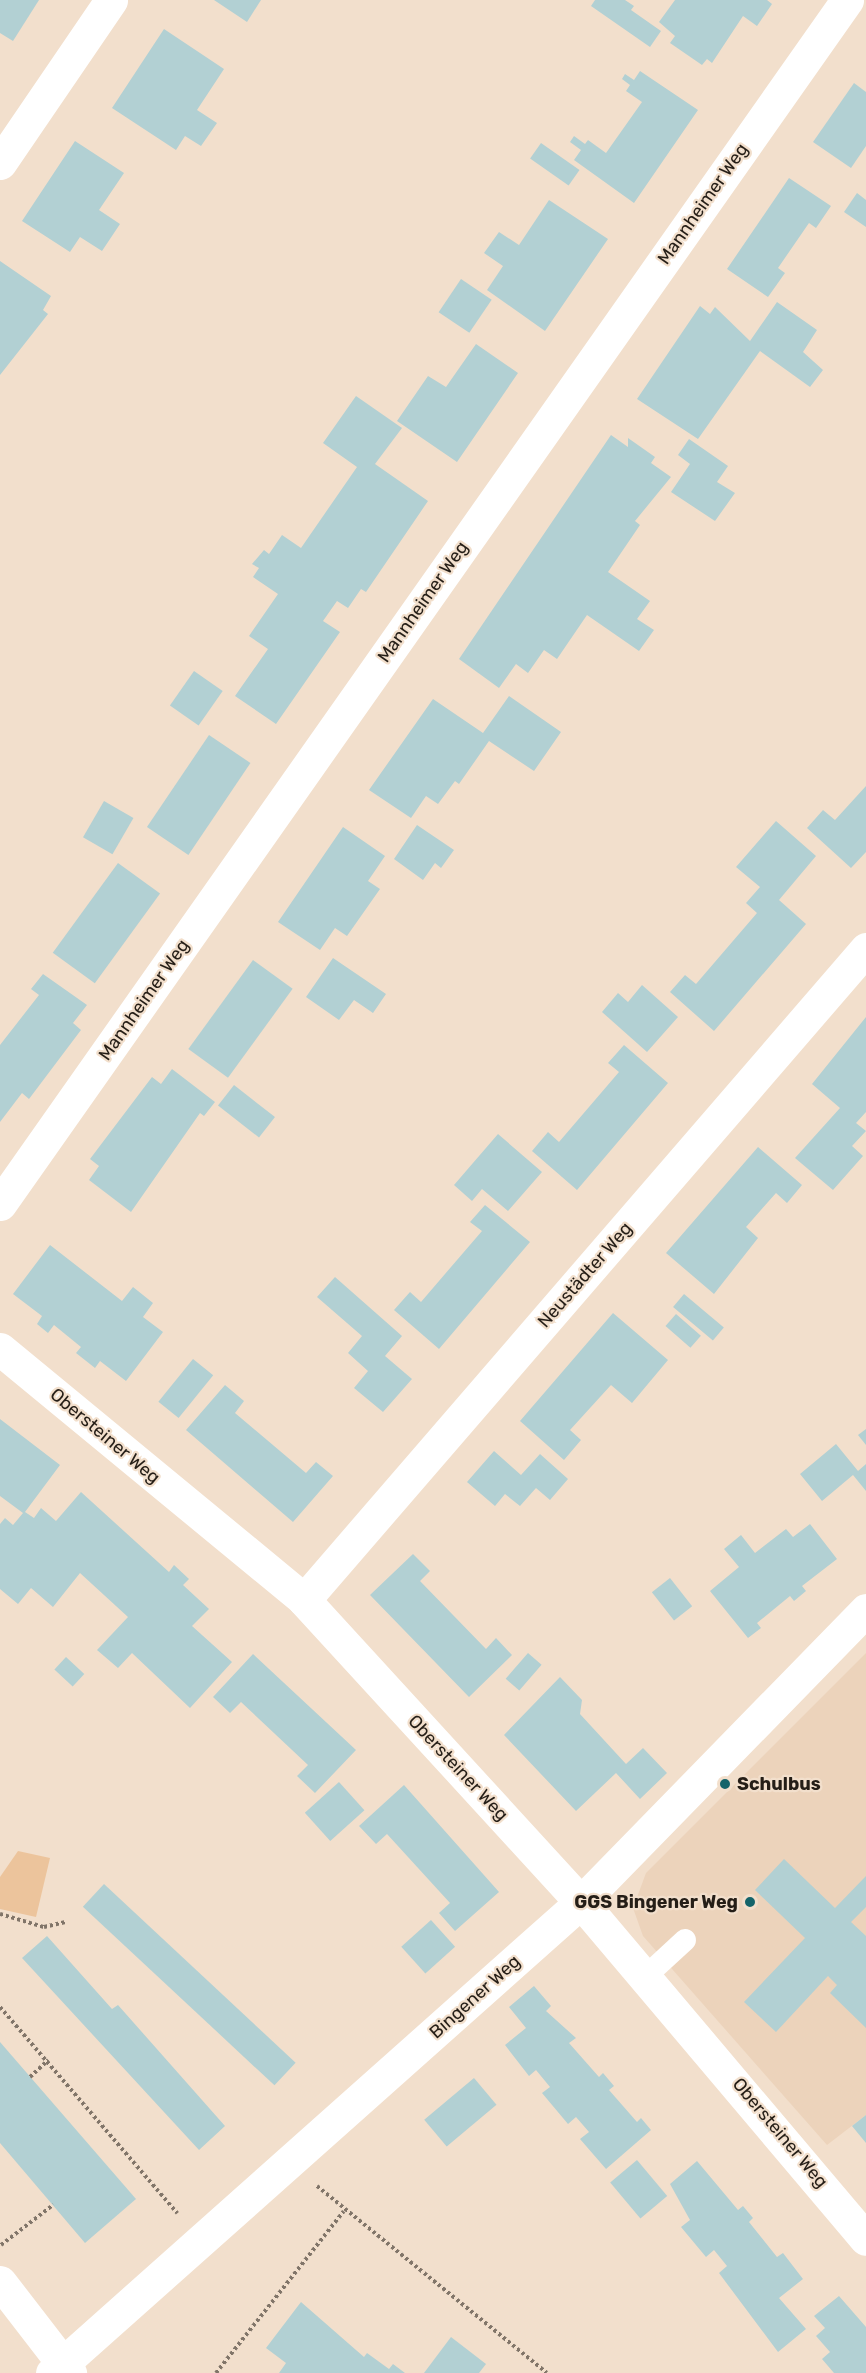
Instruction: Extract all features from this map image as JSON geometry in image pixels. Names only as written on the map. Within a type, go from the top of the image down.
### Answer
[{"type":"street","points":[[0,163],[111,0]]},
{"type":"street","name":"Mannheimer Weg","points":[[0,1204],[847,0]]},
{"type":"street","name":"Neustädter Weg","points":[[304,1600],[866,949]]},
{"type":"street","name":"Obersteiner Weg","points":[[0,1349],[304,1600],[581,1902],[646,1976],[866,2239]]},
{"type":"street","name":"Bingener Weg","points":[[0,2282],[62,2370],[581,1902],[866,1610]]},
{"type":"lane","points":[[646,1976],[685,1940]]},
{"type":"path","points":[[0,1914],[44,1927],[65,1922]]},
{"type":"path","points":[[0,2007],[204,2242]]},
{"type":"path","points":[[30,2077],[48,2060]]},
{"type":"path","points":[[292,2163],[344,2211],[547,2373]]},
{"type":"path","points":[[0,2246],[53,2205]]},
{"type":"path","points":[[216,2373],[344,2211]]},
{"type":"shaded area","name":"GGS Bingener Weg","points":[[866,1653],[866,2115],[827,2145],[643,1936],[633,1908],[646,1873]]},
{"type":"shaded area","points":[[18,1851],[50,1858],[36,1917],[0,1909],[0,1877]]},
{"type":"building","points":[[0,0],[39,0],[13,41],[0,33]]},
{"type":"building","points":[[214,0],[261,0],[247,22]]},
{"type":"building","points":[[595,0],[625,0],[634,6],[631,10],[661,31],[650,47],[591,6]]},
{"type":"building","points":[[675,0],[767,0],[772,4],[757,26],[743,16],[712,63],[707,59],[702,65],[670,43],[675,36],[659,22]]},
{"type":"building","points":[[164,29],[224,69],[197,110],[217,123],[201,146],[185,136],[176,150],[112,108]]},
{"type":"building","points":[[640,71],[698,110],[634,203],[574,160],[581,150],[570,142],[574,136],[585,144],[588,140],[606,153],[642,102],[626,91],[630,85],[622,79],[625,74],[634,80]]},
{"type":"building","points":[[854,83],[866,92],[866,146],[851,168],[813,142]]},
{"type":"building","points":[[75,141],[124,173],[99,210],[120,224],[102,251],[80,237],[70,252],[22,221]]},
{"type":"building","points":[[541,143],[580,170],[569,186],[530,159]]},
{"type":"building","points":[[789,178],[831,206],[816,228],[809,223],[778,268],[785,273],[768,297],[727,269]]},
{"type":"building","points":[[857,193],[866,200],[866,227],[844,212]]},
{"type":"building","points":[[549,200],[608,239],[545,331],[487,290],[503,266],[484,253],[499,232],[519,245]]},
{"type":"building","points":[[0,261],[51,296],[43,310],[48,314],[0,375]]},
{"type":"building","points":[[461,279],[492,300],[469,333],[439,312]]},
{"type":"building","points":[[777,302],[817,330],[803,352],[823,370],[810,387],[760,351],[698,439],[637,399],[700,306],[710,314],[715,307],[750,341]]},
{"type":"building","points":[[476,344],[518,373],[457,462],[397,421],[428,376],[446,387]]},
{"type":"building","points":[[356,396],[402,428],[375,464],[428,501],[366,592],[361,589],[348,608],[337,601],[323,621],[340,632],[276,724],[235,696],[268,649],[249,636],[278,594],[253,577],[259,568],[252,564],[264,550],[269,554],[282,535],[301,548],[357,467],[323,443]]},
{"type":"building","points":[[611,435],[628,447],[628,438],[655,457],[651,463],[671,477],[635,521],[640,525],[608,572],[650,601],[637,619],[654,630],[639,651],[587,615],[557,659],[544,650],[528,673],[516,664],[499,688],[459,659]]},
{"type":"building","points":[[689,439],[728,466],[717,482],[735,493],[715,521],[671,492],[690,464],[678,455]]},
{"type":"building","points":[[194,671],[223,691],[199,725],[170,705]]},
{"type":"building","points":[[509,696],[561,732],[534,771],[489,741],[459,784],[455,781],[438,804],[426,796],[411,818],[369,790],[433,699],[483,733]]},
{"type":"building","points":[[209,735],[250,763],[188,855],[147,827]]},
{"type":"building","points":[[866,786],[866,852],[851,868],[807,828],[823,810],[835,820]]},
{"type":"building","points":[[104,801],[133,818],[112,854],[83,837]]},
{"type":"building","points":[[776,821],[816,856],[779,900],[806,924],[714,1031],[670,992],[685,975],[696,984],[757,913],[746,903],[760,887],[736,867]]},
{"type":"building","points":[[417,825],[454,850],[441,868],[435,863],[423,880],[394,859]]},
{"type":"building","points":[[343,827],[385,856],[368,881],[380,889],[347,936],[335,928],[320,950],[278,922]]},
{"type":"building","points":[[118,863],[160,894],[95,983],[53,953]]},
{"type":"building","points":[[333,958],[386,994],[373,1013],[354,1000],[339,1020],[306,997]]},
{"type":"building","points":[[253,960],[293,989],[228,1078],[188,1049]]},
{"type":"building","points":[[43,974],[87,1005],[73,1023],[81,1030],[29,1099],[22,1093],[0,1122],[0,1045],[39,995],[31,989]]},
{"type":"building","points":[[642,985],[678,1017],[647,1052],[602,1012],[618,993],[628,1002]]},
{"type":"building","points":[[866,1017],[866,1112],[856,1123],[866,1131],[852,1146],[863,1156],[833,1190],[795,1158],[840,1108],[812,1084]]},
{"type":"building","points":[[624,1045],[668,1083],[577,1190],[532,1151],[548,1132],[559,1142],[619,1072],[608,1063]]},
{"type":"building","points":[[172,1069],[215,1102],[204,1116],[200,1113],[131,1212],[89,1180],[99,1166],[90,1159],[152,1077],[161,1084]]},
{"type":"building","points":[[234,1085],[275,1117],[259,1138],[218,1105]]},
{"type":"building","points":[[498,1134],[542,1172],[508,1211],[482,1189],[472,1201],[454,1185]]},
{"type":"building","points":[[758,1147],[802,1185],[787,1203],[776,1193],[746,1227],[758,1238],[714,1294],[666,1253]]},
{"type":"building","points":[[485,1205],[530,1242],[439,1349],[394,1310],[410,1292],[421,1302],[482,1231],[470,1222]]},
{"type":"building","points":[[50,1245],[122,1301],[133,1287],[153,1303],[143,1317],[163,1332],[126,1381],[100,1361],[95,1368],[76,1353],[81,1347],[54,1325],[48,1333],[37,1324],[42,1316],[13,1294]]},
{"type":"building","points":[[335,1277],[402,1336],[385,1356],[412,1379],[383,1412],[354,1388],[368,1371],[348,1353],[362,1336],[317,1297]]},
{"type":"building","points":[[684,1294],[724,1327],[713,1340],[673,1307]]},
{"type":"building","points":[[613,1313],[668,1360],[632,1403],[611,1385],[570,1430],[581,1440],[564,1460],[520,1421]]},
{"type":"building","points":[[676,1314],[701,1336],[690,1348],[666,1326]]},
{"type":"building","points":[[193,1359],[213,1375],[179,1418],[158,1402]]},
{"type":"building","points":[[225,1385],[244,1401],[235,1413],[306,1473],[316,1462],[333,1476],[293,1522],[186,1430]]},
{"type":"building","points":[[0,1419],[60,1465],[25,1512],[34,1518],[41,1508],[56,1521],[81,1492],[169,1572],[174,1565],[189,1579],[183,1585],[209,1609],[192,1626],[232,1662],[190,1708],[132,1653],[118,1668],[97,1650],[128,1617],[80,1573],[53,1607],[31,1588],[18,1604],[0,1589],[0,1524],[5,1518],[13,1525],[23,1513],[0,1496]]},
{"type":"building","points":[[866,1429],[866,1445],[858,1435]]},
{"type":"building","points":[[836,1444],[858,1471],[866,1464],[866,1491],[853,1475],[822,1501],[800,1474]]},
{"type":"building","points":[[494,1451],[521,1475],[540,1454],[568,1479],[550,1500],[536,1488],[520,1506],[505,1494],[495,1506],[467,1482]]},
{"type":"building","points":[[810,1524],[837,1559],[802,1586],[806,1591],[794,1601],[790,1596],[757,1623],[761,1628],[748,1638],[710,1591],[739,1567],[724,1549],[741,1535],[755,1553],[786,1529],[793,1537]]},
{"type":"building","points":[[413,1554],[430,1571],[420,1581],[486,1649],[496,1638],[512,1655],[469,1697],[370,1595]]},
{"type":"building","points":[[670,1578],[692,1606],[674,1621],[652,1592]]},
{"type":"building","points":[[528,1653],[542,1665],[519,1690],[506,1679]]},
{"type":"building","points":[[253,1654],[356,1750],[315,1793],[297,1776],[308,1765],[241,1702],[230,1713],[213,1697]]},
{"type":"building","points":[[66,1657],[84,1674],[73,1686],[54,1669]]},
{"type":"building","points":[[560,1677],[582,1700],[580,1714],[626,1764],[643,1748],[667,1773],[640,1799],[616,1773],[576,1811],[504,1735]]},
{"type":"building","points":[[339,1782],[364,1810],[330,1841],[305,1813]]},
{"type":"building","points":[[404,1785],[499,1892],[455,1931],[439,1913],[450,1903],[387,1834],[376,1844],[359,1826]]},
{"type":"building","points":[[784,1859],[835,1908],[866,1876],[866,1907],[851,1922],[866,1936],[866,2028],[830,1993],[837,1985],[828,1976],[776,2032],[744,2002],[805,1938],[755,1890]]},
{"type":"building","points":[[104,1884],[296,2063],[274,2085],[83,1907]]},
{"type":"building","points":[[431,1920],[455,1947],[425,1974],[401,1947]]},
{"type":"building","points":[[47,1936],[112,2009],[118,2005],[225,2126],[199,2150],[22,1958]]},
{"type":"building","points":[[534,1986],[551,2006],[546,2011],[576,2038],[569,2043],[599,2077],[603,2073],[614,2086],[609,2090],[637,2122],[641,2118],[651,2130],[606,2169],[580,2139],[589,2132],[576,2117],[568,2124],[542,2093],[550,2087],[536,2070],[529,2076],[505,2045],[526,2028],[509,2007]]},
{"type":"building","points":[[0,2042],[136,2199],[85,2243],[0,2143]]},
{"type":"building","points":[[474,2078],[496,2105],[447,2147],[424,2120]]},
{"type":"building","points":[[866,2115],[866,2143],[852,2126]]},
{"type":"building","points":[[637,2160],[667,2196],[640,2219],[610,2182]]},
{"type":"building","points":[[697,2161],[738,2210],[743,2206],[753,2218],[749,2222],[777,2257],[783,2253],[803,2279],[779,2298],[806,2329],[778,2352],[719,2273],[727,2266],[714,2250],[706,2257],[681,2227],[690,2220],[670,2184]]},
{"type":"building","points":[[839,2296],[866,2327],[866,2373],[834,2373],[822,2359],[830,2352],[816,2336],[825,2328],[814,2316]]},
{"type":"building","points":[[301,2302],[364,2357],[367,2353],[389,2369],[393,2364],[405,2373],[279,2373],[286,2363],[266,2348]]},
{"type":"building","points":[[451,2337],[486,2364],[479,2373],[424,2373]]},
{"type":"place","name":"Schulbus","points":[[725,1784]]},
{"type":"place","name":"GGS Bingener Weg","points":[[750,1902]]}]
